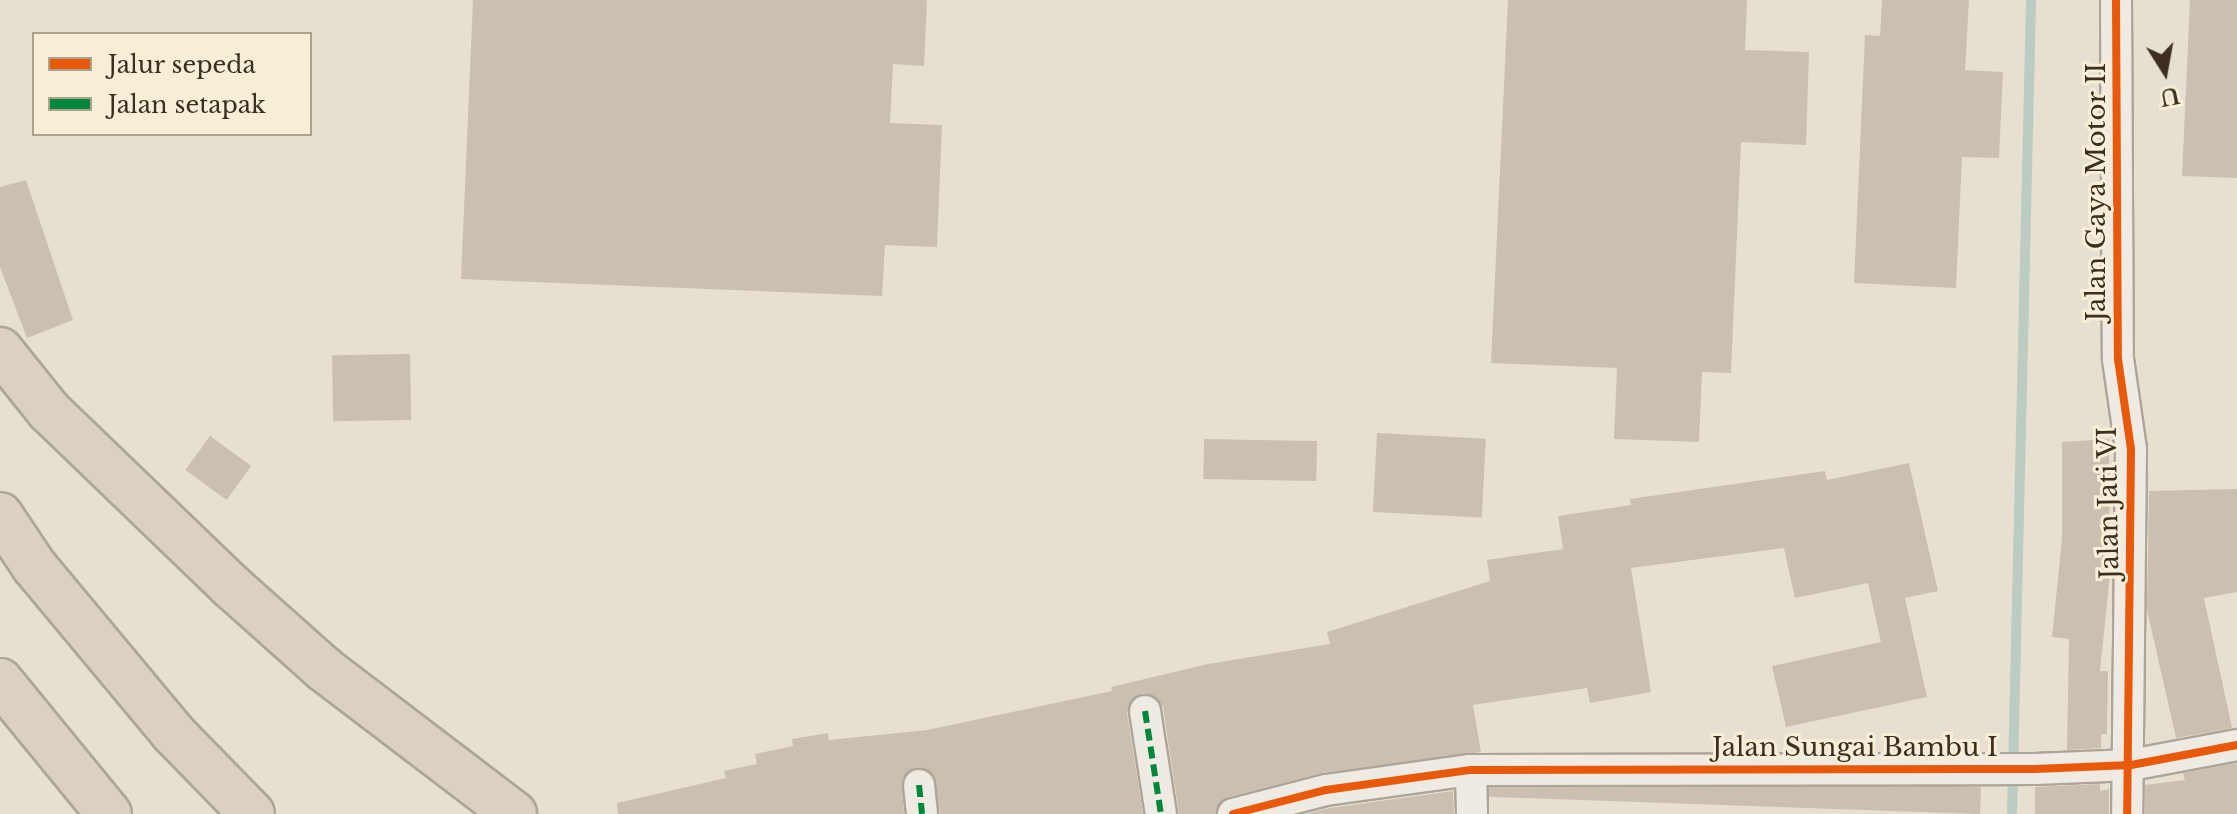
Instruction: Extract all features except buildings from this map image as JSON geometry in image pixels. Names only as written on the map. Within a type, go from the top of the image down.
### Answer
[{"type":"highway","points":[[0,350],[49,411],[232,587],[324,669],[514,814]]},
{"type":"highway","points":[[0,515],[34,566],[173,733],[252,814]]},
{"type":"highway","points":[[0,681],[109,814]]},
{"type":"street","name":"Jalan Gaya Motor II","points":[[2116,0],[2121,383]]},
{"type":"street","name":"Jalan Jati VI","points":[[2121,383],[2131,449],[2131,765],[2127,814]]},
{"type":"street","points":[[1145,711],[1161,814]]},
{"type":"street","name":"Jalan Sungai Bambu I","points":[[1233,814],[1326,790],[1471,770],[2035,769],[2131,765],[2237,745]]},
{"type":"street","points":[[1471,770],[1472,814]]},
{"type":"waterway","points":[[2012,814],[2031,0]]},
{"type":"marked path","points":[[1145,711],[1161,814]]},
{"type":"marked path","points":[[919,785],[922,814]]},
{"type":"cycle path","points":[[2116,0],[2118,359],[2131,449],[2127,814]]},
{"type":"cycle path","points":[[1233,814],[1326,790],[1471,770],[2035,769],[2131,765],[2237,745]]}]
